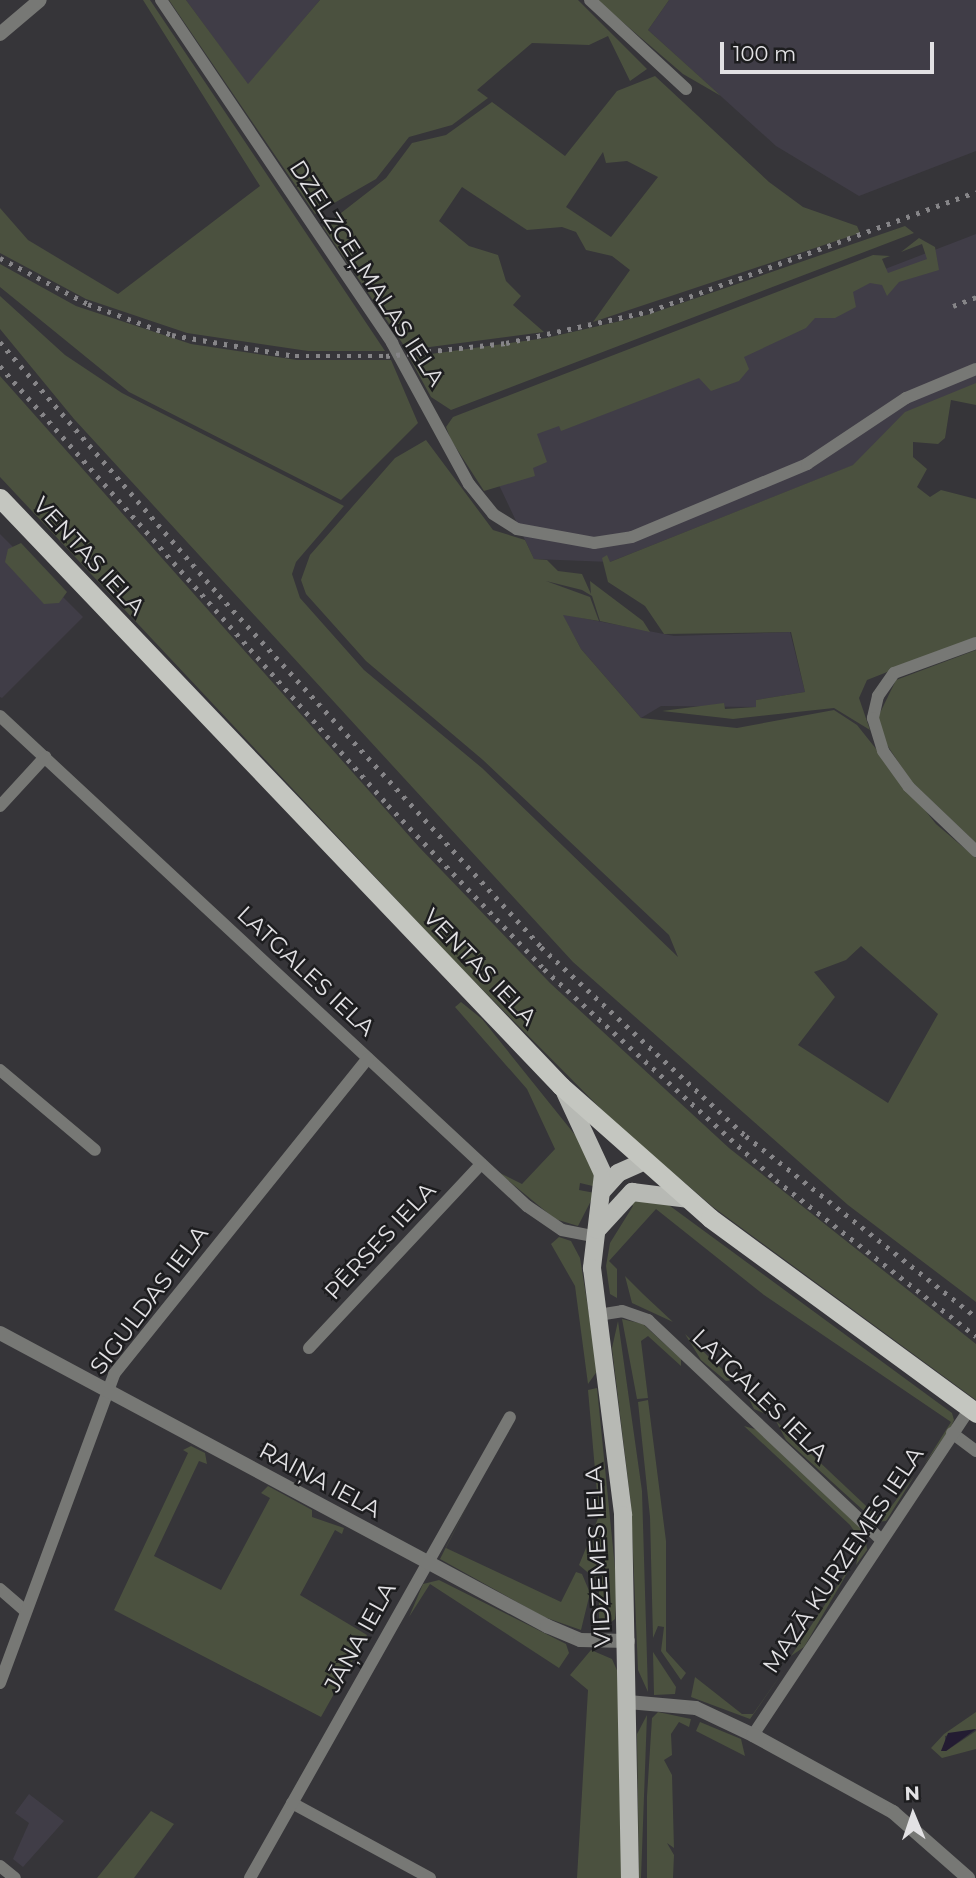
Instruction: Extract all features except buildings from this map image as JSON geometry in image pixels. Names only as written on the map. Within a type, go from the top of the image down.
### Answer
[{"type":"highway","name":"VENTAS IELA","points":[[0,498],[561,1086],[643,1162],[688,1199],[973,1411]]},
{"type":"main road","name":"VIDZEMES IELA","points":[[561,1086],[600,1158],[603,1191],[594,1236],[598,1315],[619,1469],[628,1641],[630,1878]]},
{"type":"main road","points":[[603,1191],[618,1173],[643,1162]]},
{"type":"main road","points":[[594,1236],[625,1195],[643,1162]]},
{"type":"main road","points":[[625,1195],[645,1191],[688,1199]]},
{"type":"street","points":[[0,34],[40,0]]},
{"type":"street","name":"DZELZCEĻMALAS IELA","points":[[162,0],[391,343],[469,484],[493,514],[517,528],[594,543],[632,537],[807,464],[906,398],[976,369]]},
{"type":"street","points":[[590,0],[686,89]]},
{"type":"street","points":[[976,643],[888,679],[873,718],[883,751],[923,803],[976,851]]},
{"type":"street","name":"LATGALES IELA","points":[[0,716],[542,1219],[594,1236]]},
{"type":"street","points":[[0,806],[45,757]]},
{"type":"street","name":"SIGULDAS IELA","points":[[0,1683],[105,1391],[368,1058]]},
{"type":"street","points":[[0,1070],[95,1150]]},
{"type":"street","name":"PĒRSES IELA","points":[[309,1348],[481,1164]]},
{"type":"street","name":"LATGALES IELA","points":[[598,1315],[634,1313],[665,1333],[880,1539]]},
{"type":"street","name":"RAIŅA IELA","points":[[0,1333],[426,1563],[565,1634],[628,1641]]},
{"type":"street","name":"MAZĀ KURZEMES IELA","points":[[753,1735],[880,1539],[952,1433],[973,1411]]},
{"type":"street","name":"JĀŅA IELA","points":[[250,1878],[510,1418]]},
{"type":"street","points":[[952,1433],[976,1451]]},
{"type":"street","points":[[0,1589],[25,1611]]},
{"type":"street","points":[[628,1702],[696,1708],[753,1735],[893,1812],[968,1878]]},
{"type":"street","points":[[292,1802],[430,1878]]},
{"type":"street","points":[[0,1867],[15,1878]]},
{"type":"shaded area","points":[[186,0],[320,0],[248,85]]},
{"type":"shaded area","points":[[669,0],[976,0],[976,151],[859,196],[776,146],[648,30]]},
{"type":"shaded area","points":[[976,234],[976,386],[903,416],[854,465],[610,562],[534,559],[472,428]]},
{"type":"shaded area","points":[[0,534],[83,617],[2,698],[0,697]]},
{"type":"shaded area","points":[[562,614],[674,636],[790,632],[805,692],[756,700],[757,707],[661,706],[641,718],[581,649]]},
{"type":"shaded area","points":[[976,1729],[946,1751],[941,1751],[948,1733]]},
{"type":"shaded area","points":[[29,1794],[64,1821],[23,1867],[13,1859],[29,1823],[15,1813]]},
{"type":"green space","points":[[143,0],[150,0],[385,351],[308,351],[187,333],[86,299],[0,253],[0,208],[28,240],[118,294],[260,186]]},
{"type":"green space","points":[[169,0],[186,0],[248,84],[320,0],[578,0],[647,69],[630,81],[608,36],[589,45],[532,43],[477,90],[488,98],[452,125],[409,137],[376,179],[315,214]]},
{"type":"green space","points":[[597,0],[669,0],[648,30],[721,96],[683,74]]},
{"type":"green space","points":[[655,76],[769,182],[803,207],[857,226],[860,233],[593,322],[630,270],[612,256],[586,250],[576,232],[562,227],[527,230],[462,187],[439,221],[469,246],[498,255],[506,281],[521,296],[513,305],[544,332],[407,350],[323,227],[386,178],[412,143],[446,135],[492,102],[565,156],[617,91]],"holes":[[[603,152],[606,163],[627,161],[658,177],[611,237],[566,207]]]},
{"type":"green space","points":[[905,226],[914,233],[451,410],[431,397],[409,357],[546,338],[647,315]]},
{"type":"green space","points":[[919,238],[935,247],[939,270],[899,282],[887,296],[882,285],[870,283],[853,292],[856,307],[835,318],[815,318],[806,328],[744,357],[749,369],[739,381],[711,391],[699,378],[561,431],[559,426],[537,434],[547,462],[533,468],[535,476],[484,491],[451,440],[446,427],[453,417],[873,255],[890,256],[882,259],[888,273],[927,259],[922,244],[901,252]]},
{"type":"green space","points":[[0,264],[76,306],[191,344],[297,360],[391,360],[418,423],[341,500],[129,392],[0,287]]},
{"type":"green space","points":[[0,296],[65,355],[122,393],[344,506],[296,562],[292,574],[300,598],[364,670],[482,768],[678,957],[669,935],[483,760],[366,661],[306,594],[301,580],[310,555],[395,458],[426,440],[493,530],[525,540],[534,559],[547,560],[558,571],[582,574],[591,594],[590,581],[643,621],[650,632],[600,621],[592,596],[582,590],[546,581],[590,597],[599,621],[563,615],[581,649],[641,718],[737,728],[834,710],[857,725],[936,824],[976,858],[976,1302],[848,1205],[573,962],[74,419],[0,329]],"holes":[[[861,946],[938,1014],[888,1103],[798,1045],[835,997],[814,972],[846,960]]]},
{"type":"green space","points":[[0,376],[419,847],[550,983],[729,1148],[976,1344],[976,1400],[713,1207],[613,1121],[456,963],[0,477]]},
{"type":"green space","points":[[976,383],[976,405],[951,400],[945,438],[938,444],[913,442],[913,457],[927,469],[917,487],[930,497],[941,490],[976,499],[976,637],[867,680],[859,698],[870,730],[834,708],[733,719],[662,711],[724,703],[725,709],[756,707],[756,700],[805,692],[791,632],[664,634],[645,606],[608,582],[602,558],[607,555],[610,562],[853,465],[905,412]]},
{"type":"green space","points":[[21,543],[67,592],[59,603],[44,604],[5,562],[8,549]]},
{"type":"green space","points":[[976,650],[976,843],[911,781],[883,739],[878,717],[896,680]]},
{"type":"green space","points":[[461,1002],[482,1019],[592,1156],[597,1187],[580,1183],[579,1190],[595,1193],[578,1226],[555,1219],[498,1172],[522,1184],[555,1149],[527,1089],[455,1007]]},
{"type":"green space","points":[[629,1201],[666,1203],[952,1413],[954,1420],[950,1429],[924,1465],[951,1422],[764,1295],[656,1209],[609,1261],[617,1269],[617,1298],[610,1294],[606,1266],[610,1243],[633,1206]]},
{"type":"green space","points":[[559,1237],[571,1241],[580,1258],[598,1370],[588,1384],[575,1286],[551,1244]]},
{"type":"green space","points":[[625,1276],[643,1294],[673,1322],[632,1303]]},
{"type":"green space","points":[[622,1319],[643,1324],[681,1359],[681,1366],[648,1336],[641,1341],[648,1398],[637,1399]]},
{"type":"green space","points":[[618,1321],[642,1491],[648,1692],[638,1670],[631,1505],[612,1348]]},
{"type":"green space","points":[[685,1334],[734,1380],[726,1381],[701,1360]]},
{"type":"green space","points":[[597,1388],[617,1588],[615,1619],[599,1632],[599,1582],[579,1565],[599,1516],[588,1390]]},
{"type":"green space","points":[[745,1391],[770,1415],[773,1417],[754,1409]]},
{"type":"green space","points":[[648,1400],[666,1541],[666,1651],[686,1673],[681,1680],[661,1651],[664,1627],[658,1626],[653,1638],[650,1517],[638,1402]]},
{"type":"green space","points":[[776,1421],[881,1520],[915,1475],[886,1521],[876,1522],[786,1440]]},
{"type":"green space","points":[[744,1426],[758,1430],[865,1532],[867,1550],[856,1565],[861,1541],[850,1525]]},
{"type":"green space","points":[[191,1446],[205,1453],[207,1464],[199,1461],[154,1556],[221,1590],[270,1498],[261,1493],[268,1486],[312,1510],[312,1517],[344,1528],[342,1534],[335,1530],[300,1595],[367,1635],[321,1717],[114,1610],[188,1453],[183,1450]]},
{"type":"green space","points":[[477,1486],[446,1548],[561,1602],[576,1572],[582,1574],[590,1593],[581,1630],[544,1617],[440,1559]]},
{"type":"green space","points":[[849,1570],[804,1647],[791,1656],[847,1571]]},
{"type":"green space","points":[[439,1580],[566,1644],[569,1653],[559,1668],[430,1584],[409,1617],[423,1584]]},
{"type":"green space","points":[[591,1650],[612,1659],[619,1675],[622,1878],[577,1878],[588,1690],[570,1675]]},
{"type":"green space","points":[[653,1652],[676,1687],[675,1694],[654,1695]]},
{"type":"green space","points":[[789,1663],[750,1719],[691,1697],[695,1677],[742,1714],[753,1714]]},
{"type":"green space","points":[[658,1712],[691,1719],[689,1727],[679,1722],[671,1734],[672,1755],[664,1760],[672,1775],[674,1848],[667,1843],[674,1855],[673,1878],[647,1878],[647,1796],[652,1718]]},
{"type":"green space","points":[[976,1712],[976,1729],[945,1736],[946,1751],[976,1731],[976,1749],[942,1758],[931,1748],[944,1734]]},
{"type":"green space","points":[[647,1715],[641,1878],[639,1878],[637,1734]]},
{"type":"green space","points":[[700,1722],[741,1739],[745,1756],[696,1731]]},
{"type":"green space","points":[[151,1811],[174,1824],[134,1878],[97,1878]]},
{"type":"railway","points":[[0,258],[88,304],[172,335],[295,356],[386,356],[506,343],[650,311],[976,192]]},
{"type":"railway","points":[[953,306],[976,297]]},
{"type":"railway","points":[[0,342],[219,595],[541,947],[746,1136],[976,1317]]},
{"type":"railway","points":[[0,366],[388,805],[544,969],[776,1180],[976,1336]]}]
